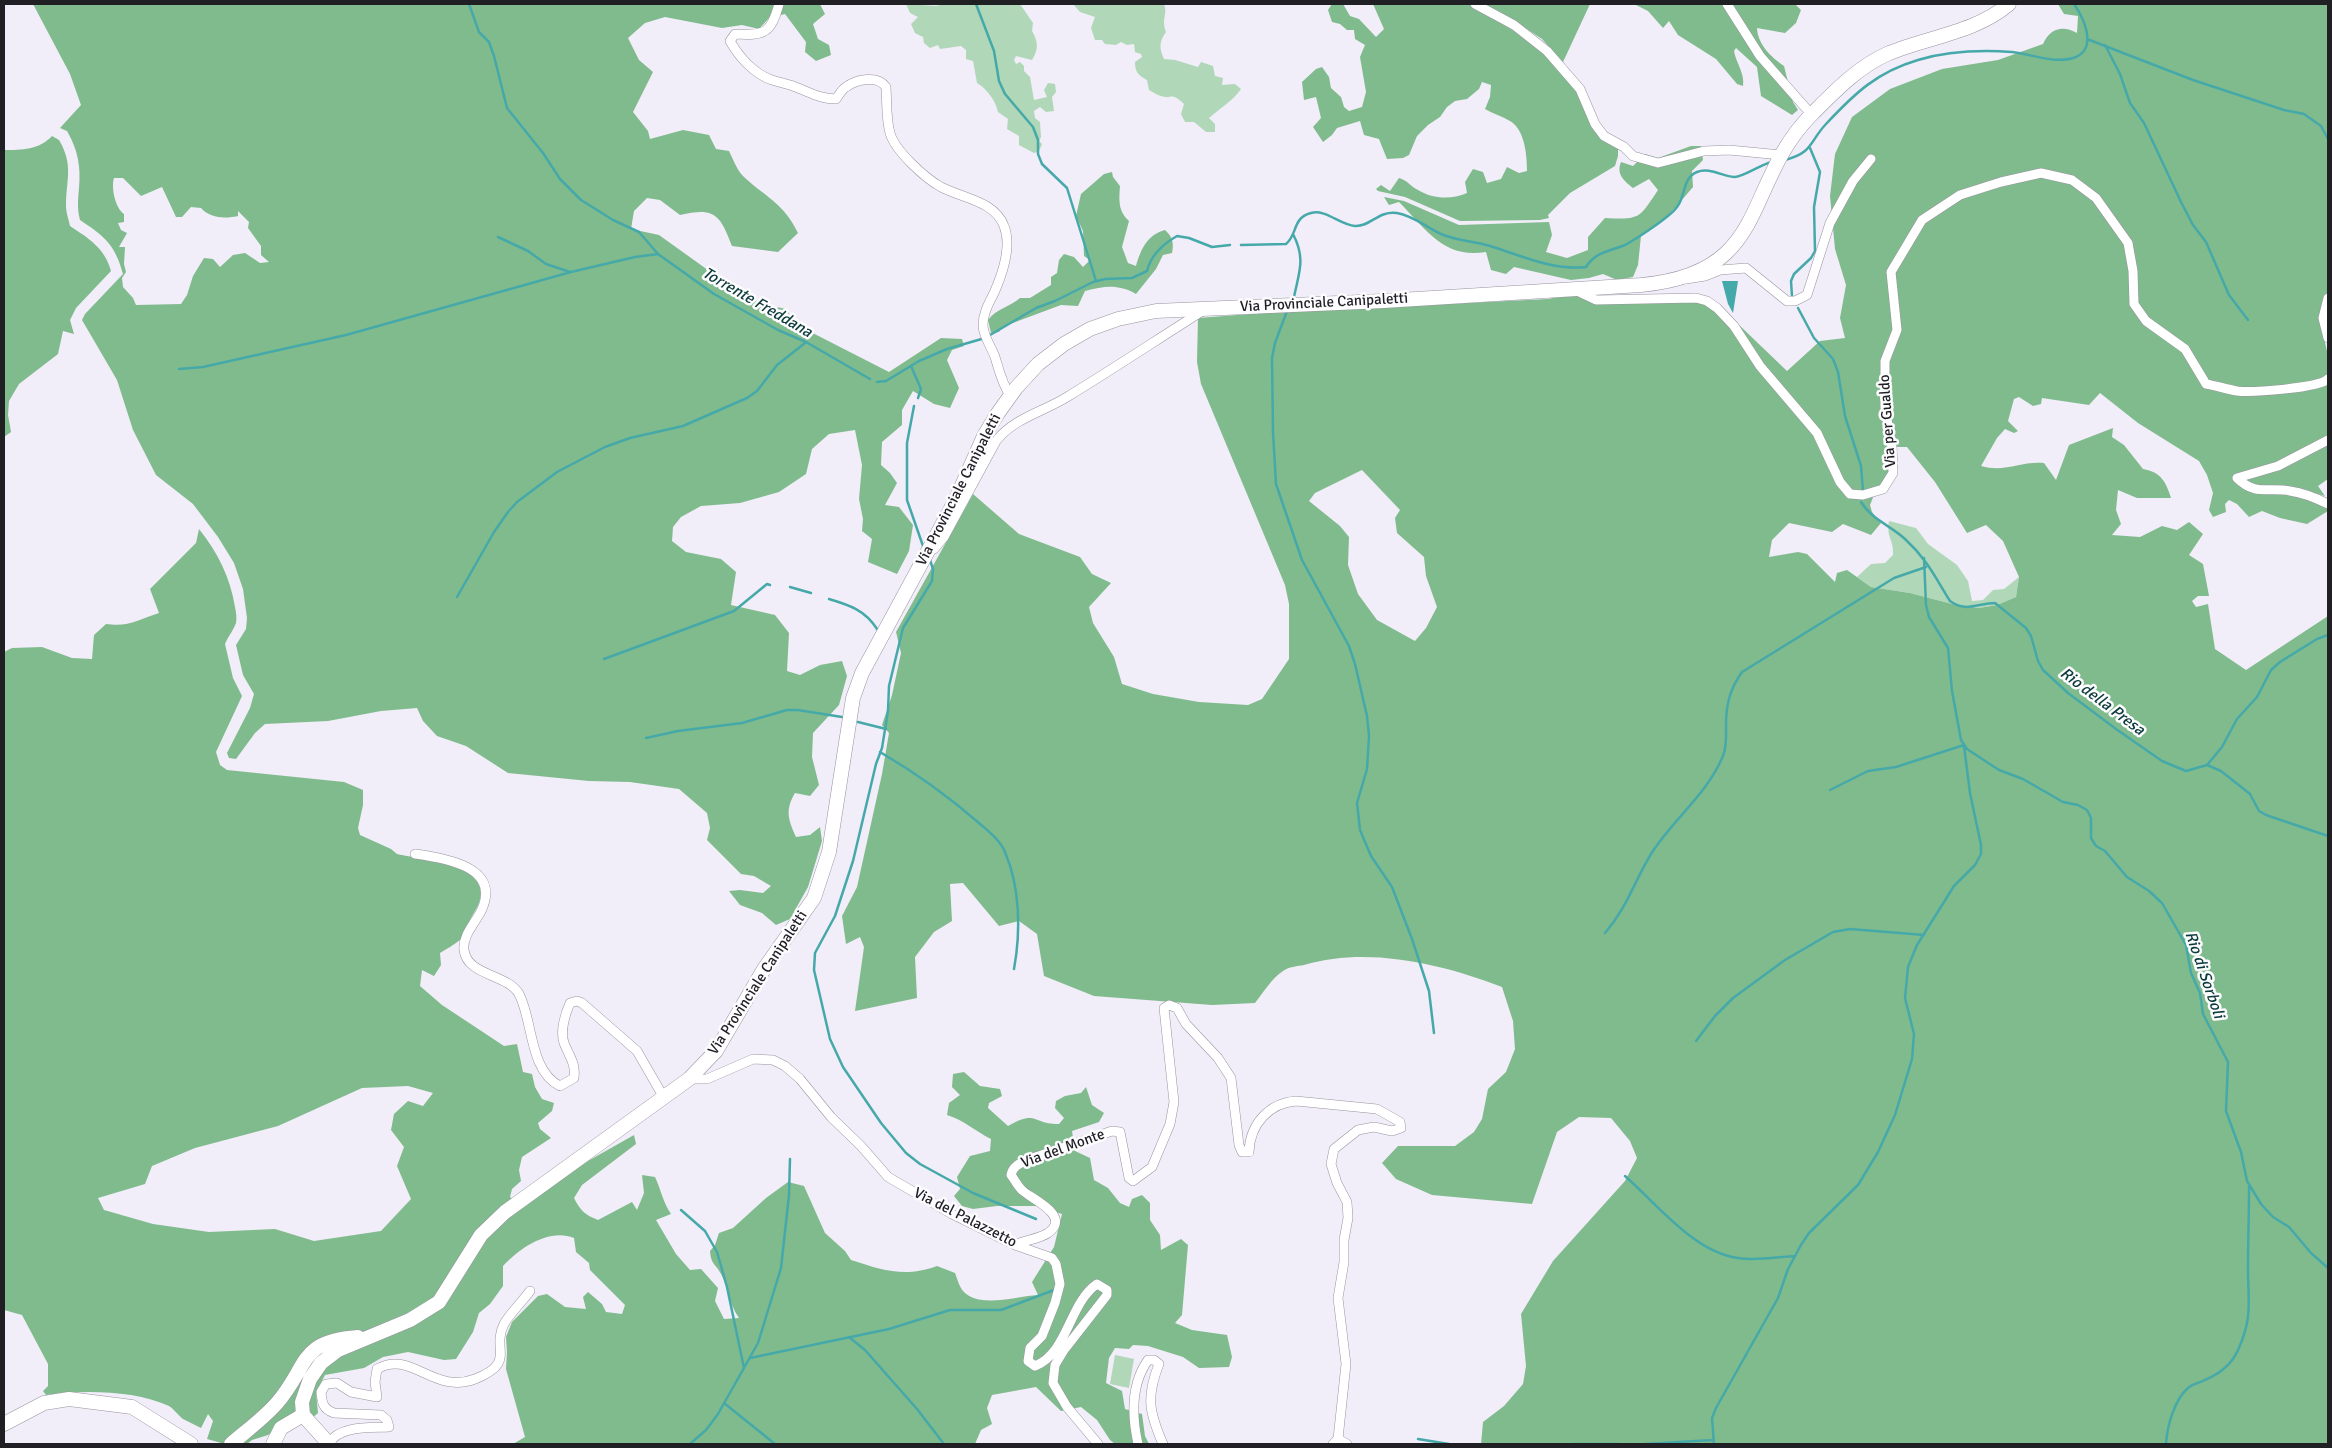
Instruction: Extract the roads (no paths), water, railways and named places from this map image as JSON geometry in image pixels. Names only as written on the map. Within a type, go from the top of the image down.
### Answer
[{"type":"main road","name":"Via Provinciale Canipaletti","points":[[303,1415],[302,1402],[310,1379],[321,1363],[338,1350],[410,1320],[439,1302],[480,1235],[505,1212],[689,1079],[716,1052],[764,969],[814,898],[829,852],[853,698],[862,673],[964,483],[984,436],[1010,396],[1038,364],[1064,344],[1090,329],[1118,319],[1156,311],[1384,301],[1648,284],[1679,279],[1708,266],[1734,246],[1747,229],[1778,161],[1811,114],[1857,72],[1888,54],[1983,21],[2009,4]]},
{"type":"main road","points":[[231,1444],[277,1403],[307,1356],[320,1345],[339,1339],[371,1336]]},
{"type":"main road","points":[[4,1424],[44,1403],[69,1400],[132,1406],[191,1444]]},
{"type":"main road","points":[[273,1444],[281,1428],[303,1415],[329,1444]]},
{"type":"street","points":[[778,4],[774,23],[768,30],[762,34],[735,34],[730,41],[735,50],[756,72],[771,80],[797,87],[826,99],[836,99],[846,87],[854,83],[877,80],[883,82],[886,87],[890,134],[896,146],[925,176],[942,188],[978,201],[990,209],[1004,225],[1006,248],[1002,270],[984,314],[986,337],[1005,389],[1010,396]]},
{"type":"street","points":[[1475,4],[1514,26],[1548,51],[1580,89],[1594,124],[1604,136],[1624,147],[1633,156],[1658,163],[1704,151],[1729,150],[1778,161]]},
{"type":"street","points":[[1727,4],[1760,56],[1811,114]]},
{"type":"street","points":[[1679,279],[1693,279],[1720,270],[1746,268],[1787,301],[1794,301],[1807,295],[1830,223],[1853,181],[1871,159]]},
{"type":"street","name":"Via per Gualdo","points":[[1573,288],[1596,300],[1696,298],[1717,308],[1734,326],[1760,366],[1817,433],[1840,482],[1850,494],[1863,495],[1883,489],[1893,473],[1892,448],[1885,408],[1885,361],[1897,330],[1891,272],[1922,220],[1960,195],[2001,182],[2041,173],[2072,180],[2096,198],[2128,243],[2133,271],[2134,304],[2146,321],[2185,349],[2206,384],[2238,391],[2264,390],[2314,386],[2328,379]]},
{"type":"street","points":[[2328,298],[2323,318],[2328,338]]},
{"type":"street","points":[[922,562],[944,537],[1002,433],[1025,417],[1065,398],[1116,368],[1206,309]]},
{"type":"street","points":[[2328,440],[2278,466],[2237,478],[2256,490],[2288,490],[2312,496],[2328,504]]},
{"type":"street","points":[[415,854],[439,858],[468,867],[479,876],[485,886],[485,897],[482,909],[474,920],[465,942],[464,951],[468,961],[517,990],[541,1065],[553,1083],[560,1086],[574,1078],[575,1070],[572,1056],[564,1042],[563,1032],[570,1003],[577,1001],[582,1003],[638,1051],[664,1096]]},
{"type":"street","name":"Via del Monte","points":[[1015,1245],[1048,1233],[1054,1226],[1054,1219],[1050,1210],[1022,1191],[1011,1175],[1012,1169],[1017,1165],[1112,1131],[1120,1132],[1129,1178],[1133,1180],[1152,1166],[1170,1124],[1174,1102],[1164,1008],[1169,1005],[1177,1008],[1186,1024],[1218,1058],[1231,1078],[1239,1146],[1242,1152],[1249,1152],[1254,1130],[1265,1113],[1285,1102],[1296,1101],[1377,1109],[1400,1122],[1401,1128],[1392,1131],[1374,1128],[1358,1130],[1334,1149],[1331,1164],[1337,1183],[1347,1202],[1348,1218],[1338,1298],[1346,1364],[1336,1441]]},
{"type":"street","name":"Via del Palazzetto","points":[[689,1079],[707,1079],[753,1059],[772,1060],[785,1066],[814,1093],[831,1117],[888,1177],[952,1214],[1015,1245],[1052,1258],[1056,1264],[1060,1284],[1049,1322],[1042,1336],[1030,1348],[1028,1361],[1034,1366],[1044,1362],[1062,1338],[1073,1321],[1080,1298],[1097,1284],[1107,1290],[1104,1302],[1078,1330],[1055,1365],[1053,1383],[1067,1407],[1098,1444]]},
{"type":"street","points":[[329,1444],[332,1438],[342,1432],[389,1427],[388,1420],[381,1415],[334,1413],[328,1410],[323,1405],[321,1392],[326,1384],[337,1382],[351,1392],[377,1396],[375,1382],[377,1369],[384,1365],[402,1363],[440,1381],[459,1382],[479,1377],[492,1371],[502,1356],[500,1335],[504,1323],[530,1291]]},
{"type":"street","points":[[1138,1444],[1134,1424],[1136,1390],[1142,1368],[1148,1360],[1154,1360],[1159,1364],[1150,1392],[1151,1418],[1163,1444]]},
{"type":"street","points":[[1336,1441],[1347,1444]]},
{"type":"water","points":[[1722,281],[1738,281],[1733,313],[1728,304]]},
{"type":"waterway","name":"Torrente Freddana","points":[[469,4],[479,32],[489,42],[507,108],[543,153],[560,179],[581,200],[613,220],[639,232],[658,254],[714,294],[778,330],[806,342],[870,379]]},
{"type":"waterway","points":[[976,4],[994,51],[999,81],[1005,94],[1033,127],[1038,140],[1038,154],[1042,164],[1067,188],[1096,281]]},
{"type":"waterway","name":"Torrente Freddana","points":[[1785,160],[1806,150],[1826,124],[1857,93],[1879,77],[1903,65],[1941,55],[1977,51],[2012,52],[2060,60],[2076,57],[2083,52],[2086,46],[2087,32],[2074,4]]},
{"type":"waterway","points":[[2087,39],[2193,80],[2284,110],[2304,114],[2321,126],[2328,139]]},
{"type":"waterway","points":[[2105,45],[2120,74],[2130,103],[2144,123],[2193,225],[2206,242],[2229,295],[2248,320]]},
{"type":"waterway","name":"Rio della Presa","points":[[1792,296],[1791,281],[1794,274],[1811,258],[1815,251],[1814,207],[1820,172],[1810,148]]},
{"type":"waterway","name":"Torrente Freddana","points":[[1241,245],[1286,244],[1290,240],[1298,222],[1305,215],[1311,213],[1322,213],[1355,226],[1360,226],[1385,214],[1397,213],[1453,238],[1484,244],[1525,258],[1561,267],[1586,267],[1598,255],[1625,245],[1673,211],[1680,203],[1689,178],[1697,172],[1716,172],[1737,177],[1772,162]]},
{"type":"waterway","points":[[1293,234],[1300,258],[1294,297]]},
{"type":"waterway","name":"Torrente Freddana","points":[[877,382],[886,381],[919,361],[947,349],[985,338],[1036,308],[1055,301],[1093,282],[1105,279],[1132,278],[1147,271],[1151,260],[1158,250],[1177,236],[1189,238],[1212,247],[1230,245]]},
{"type":"waterway","points":[[498,237],[528,251],[546,264],[570,272]]},
{"type":"waterway","points":[[179,369],[203,367],[346,335],[571,272],[635,257],[658,254]]},
{"type":"waterway","name":"Rio della Presa","points":[[1798,308],[1814,338],[1833,359],[1838,372],[1845,416],[1861,466],[1863,491]]},
{"type":"waterway","points":[[1287,311],[1275,343],[1272,358],[1276,484],[1302,560],[1349,646],[1355,664],[1367,716],[1369,736],[1367,769],[1357,803],[1360,830],[1371,856],[1392,887],[1412,939],[1429,991],[1434,1033]]},
{"type":"waterway","points":[[457,597],[494,532],[508,512],[517,502],[557,472],[605,447],[630,438],[683,426],[747,398],[757,391],[777,365],[805,343]]},
{"type":"waterway","points":[[911,366],[921,389],[918,398]]},
{"type":"waterway","points":[[914,406],[907,443],[907,500],[923,546]]},
{"type":"waterway","name":"Rio della Presa","points":[[1861,502],[1870,513],[1913,546],[1950,601],[1956,605],[1967,607],[1995,603],[2026,628],[2031,636],[2038,661],[2043,670],[2068,693],[2116,729],[2162,761],[2186,771],[2207,765],[2221,771],[2250,794],[2259,811],[2328,836]]},
{"type":"waterway","name":"Rio di Sorboli","points":[[1924,558],[1926,605],[1929,617],[1948,648],[1952,691],[1961,740],[1967,749],[1999,770],[2023,779],[2063,802],[2078,805],[2087,810],[2091,818],[2091,838],[2096,846],[2105,851],[2127,877],[2149,891],[2162,903],[2186,945],[2191,973],[2200,993],[2203,1014],[2228,1062],[2226,1111],[2241,1152],[2247,1181],[2261,1204],[2273,1217],[2289,1227],[2311,1253],[2328,1268]]},
{"type":"waterway","points":[[930,560],[933,569],[932,581],[903,628],[889,686],[888,711],[882,748],[876,764],[853,861],[835,916],[815,953],[814,970],[830,1039],[843,1067],[881,1123],[906,1153],[920,1164],[973,1193],[1036,1219]]},
{"type":"waterway","points":[[1605,933],[1625,904],[1651,854],[1699,795],[1716,770],[1725,748],[1728,703],[1734,684],[1742,672],[1894,578],[1926,567]]},
{"type":"waterway","points":[[604,659],[734,611],[767,584],[770,585]]},
{"type":"waterway","points":[[790,587],[811,593]]},
{"type":"waterway","points":[[829,599],[850,606],[862,613],[877,629]]},
{"type":"waterway","points":[[2207,765],[2222,747],[2237,719],[2257,697],[2271,670],[2280,662],[2317,639],[2328,635]]},
{"type":"waterway","points":[[646,738],[678,731],[742,723],[787,710],[842,717]]},
{"type":"waterway","points":[[858,722],[886,729]]},
{"type":"waterway","points":[[1830,790],[1868,771],[1896,767],[1964,745]]},
{"type":"waterway","points":[[1714,1444],[1712,1418],[1716,1408],[1778,1298],[1788,1269],[1801,1245],[1809,1233],[1858,1185],[1878,1152],[1895,1115],[1912,1059],[1914,1034],[1905,998],[1908,967],[1917,945],[1954,886],[1975,865],[1981,854],[1964,746]]},
{"type":"waterway","points":[[880,752],[956,803],[990,833],[1003,848],[1014,880],[1018,909],[1018,940],[1014,969]]},
{"type":"waterway","points":[[1696,1041],[1715,1016],[1733,998],[1785,960],[1833,932],[1850,929],[1924,935]]},
{"type":"waterway","points":[[690,1444],[706,1430],[718,1414],[758,1343],[781,1268],[789,1195],[790,1159]]},
{"type":"waterway","points":[[1625,1176],[1677,1225],[1706,1247],[1722,1254],[1745,1259],[1795,1256]]},
{"type":"waterway","points":[[2166,1444],[2172,1414],[2183,1393],[2192,1385],[2220,1372],[2232,1360],[2243,1338],[2249,1309],[2249,1187]]},
{"type":"waterway","points":[[681,1210],[705,1231],[717,1252],[727,1287],[744,1368]]},
{"type":"waterway","points":[[750,1358],[889,1329],[950,1310],[1001,1310],[1054,1290]]},
{"type":"waterway","points":[[849,1337],[865,1350],[917,1409],[944,1444]]},
{"type":"waterway","points":[[724,1403],[775,1444]]},
{"type":"waterway","points":[[1418,1439],[1449,1444]]},
{"type":"waterway","points":[[1645,1444],[1713,1440]]},
{"type":"waterway","points":[[1574,1444],[1618,1444]]}]
